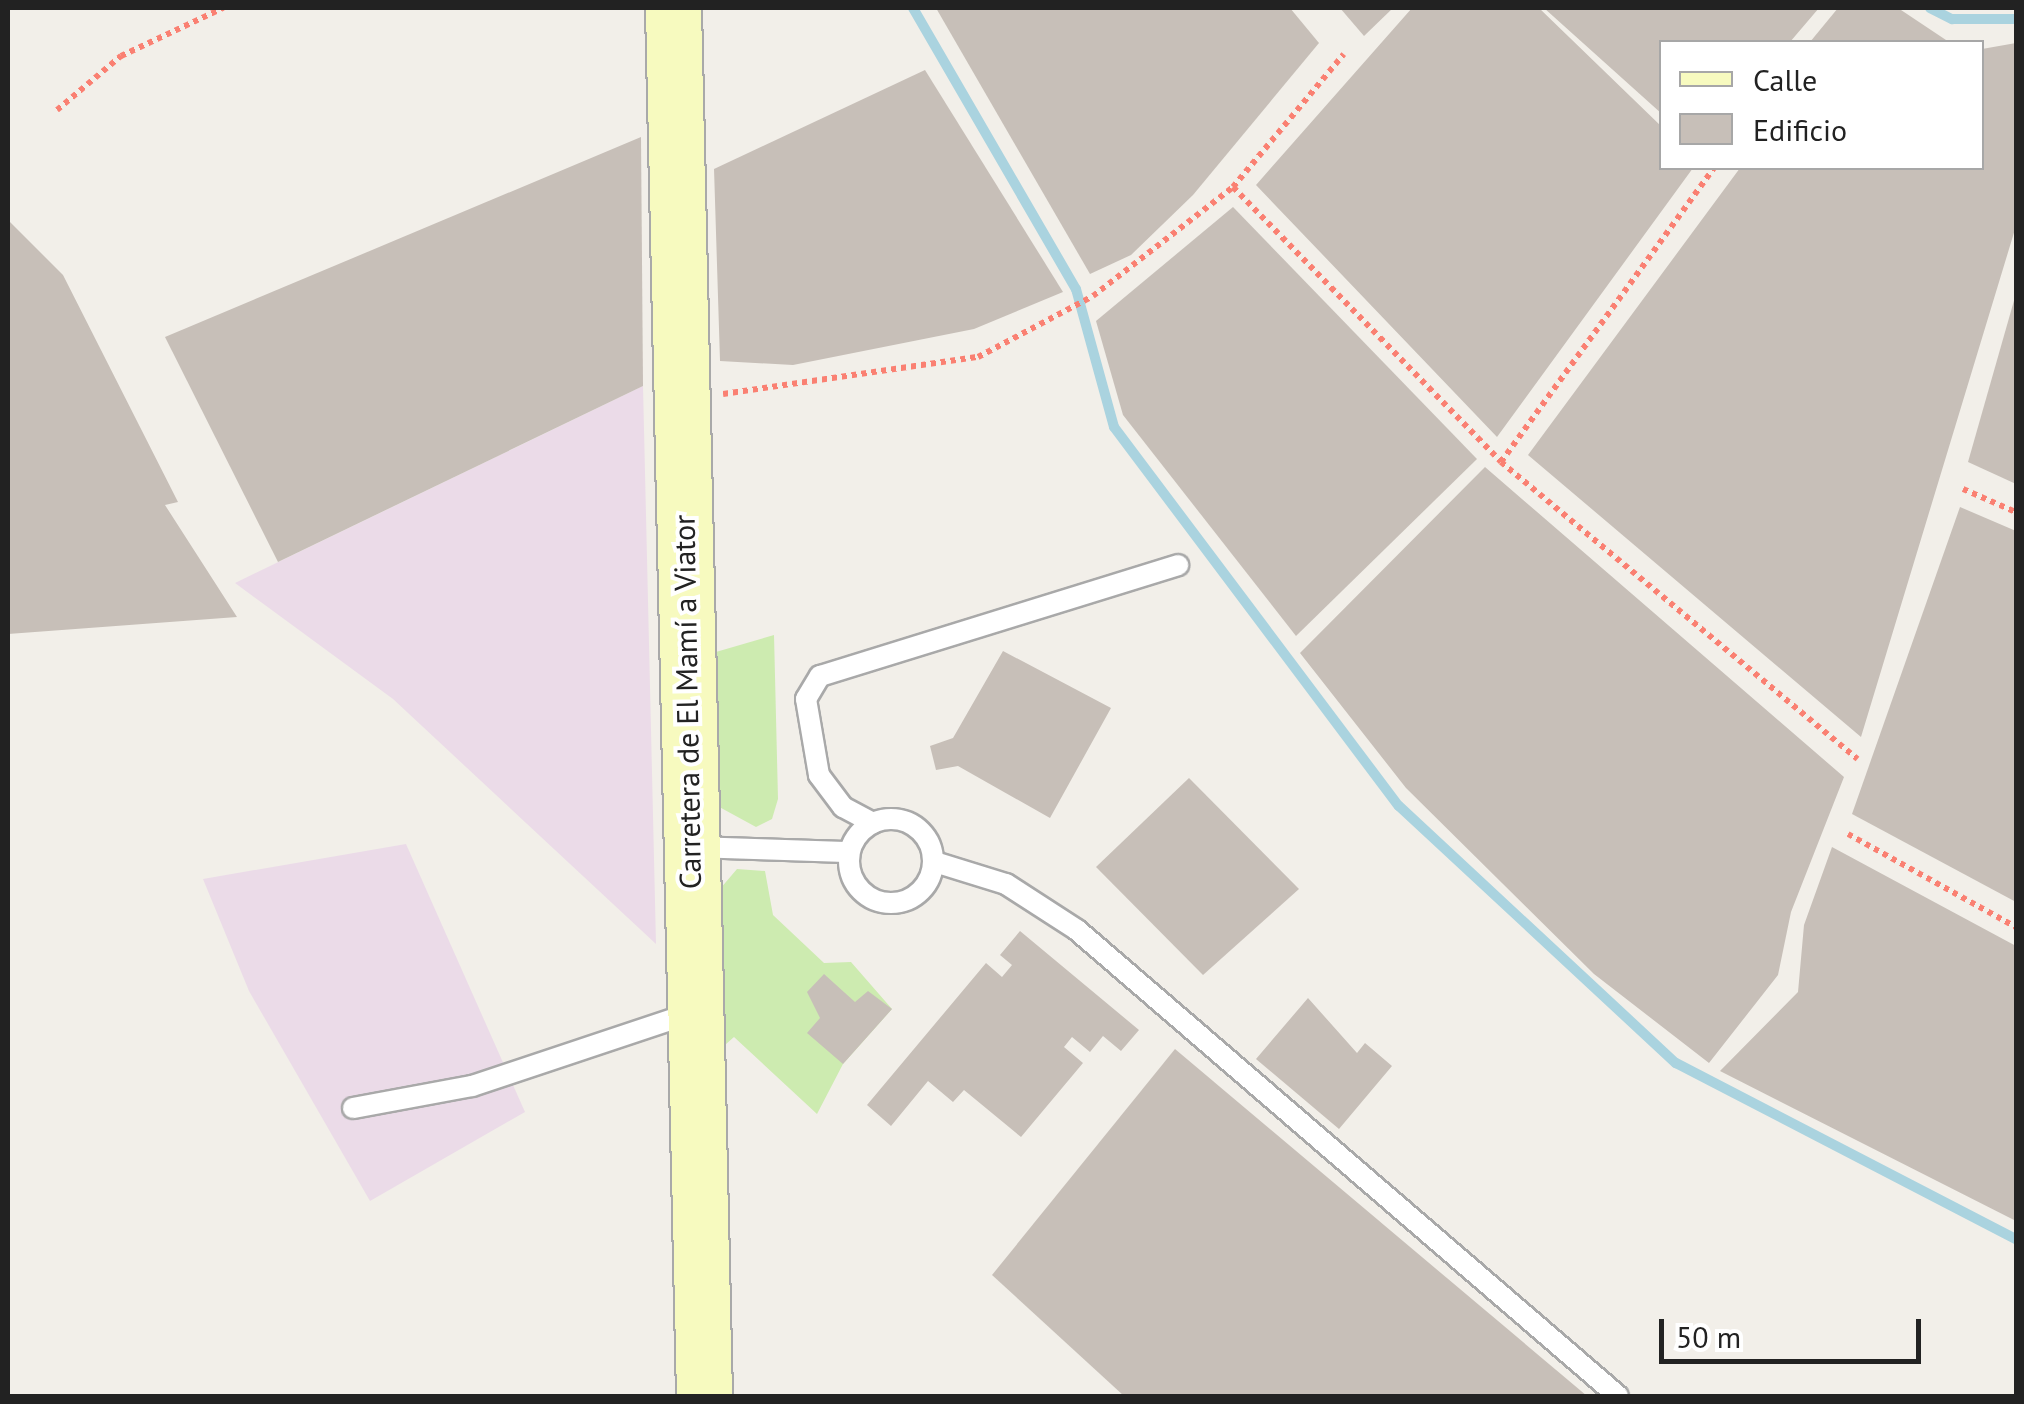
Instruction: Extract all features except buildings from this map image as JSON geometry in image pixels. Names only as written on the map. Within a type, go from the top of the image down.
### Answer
[{"type":"street","name":"Carretera de El Mamí a Viator","points":[[673,8],[704,1396]]},
{"type":"lane","points":[[843,852],[851,879],[875,898],[913,899],[932,885],[938,864],[930,840],[906,825],[873,823],[843,806],[819,775],[806,699],[820,676],[1178,564]]},
{"type":"lane","points":[[689,847],[843,852],[873,823]]},
{"type":"lane","points":[[938,864],[1006,884],[1077,930],[1618,1396]]},
{"type":"lane","points":[[353,1108],[472,1086],[694,1012]]},
{"type":"path","points":[[58,110],[120,56],[223,8]]},
{"type":"path","points":[[682,400],[978,357],[1093,296],[1233,187],[1344,54]]},
{"type":"path","points":[[1501,462],[1713,170]]},
{"type":"path","points":[[1233,187],[1501,462],[1857,759]]},
{"type":"path","points":[[1963,488],[2016,512]]},
{"type":"path","points":[[1848,834],[2016,927]]},
{"type":"shaded area","points":[[643,386],[656,944],[393,699],[235,583]]},
{"type":"shaded area","points":[[406,844],[525,1112],[370,1201],[249,991],[203,879]]},
{"type":"green space","points":[[774,635],[778,799],[772,819],[756,827],[712,803],[709,654]]},
{"type":"green space","points":[[737,869],[765,871],[773,915],[824,963],[851,962],[892,1009],[843,1064],[817,1114],[734,1037],[717,1052],[714,896]]},
{"type":"waterway","points":[[913,8],[1076,289],[1114,427],[1399,806],[1676,1063],[2016,1239]]},
{"type":"waterway","points":[[1930,8],[1952,19],[2016,19]]}]
